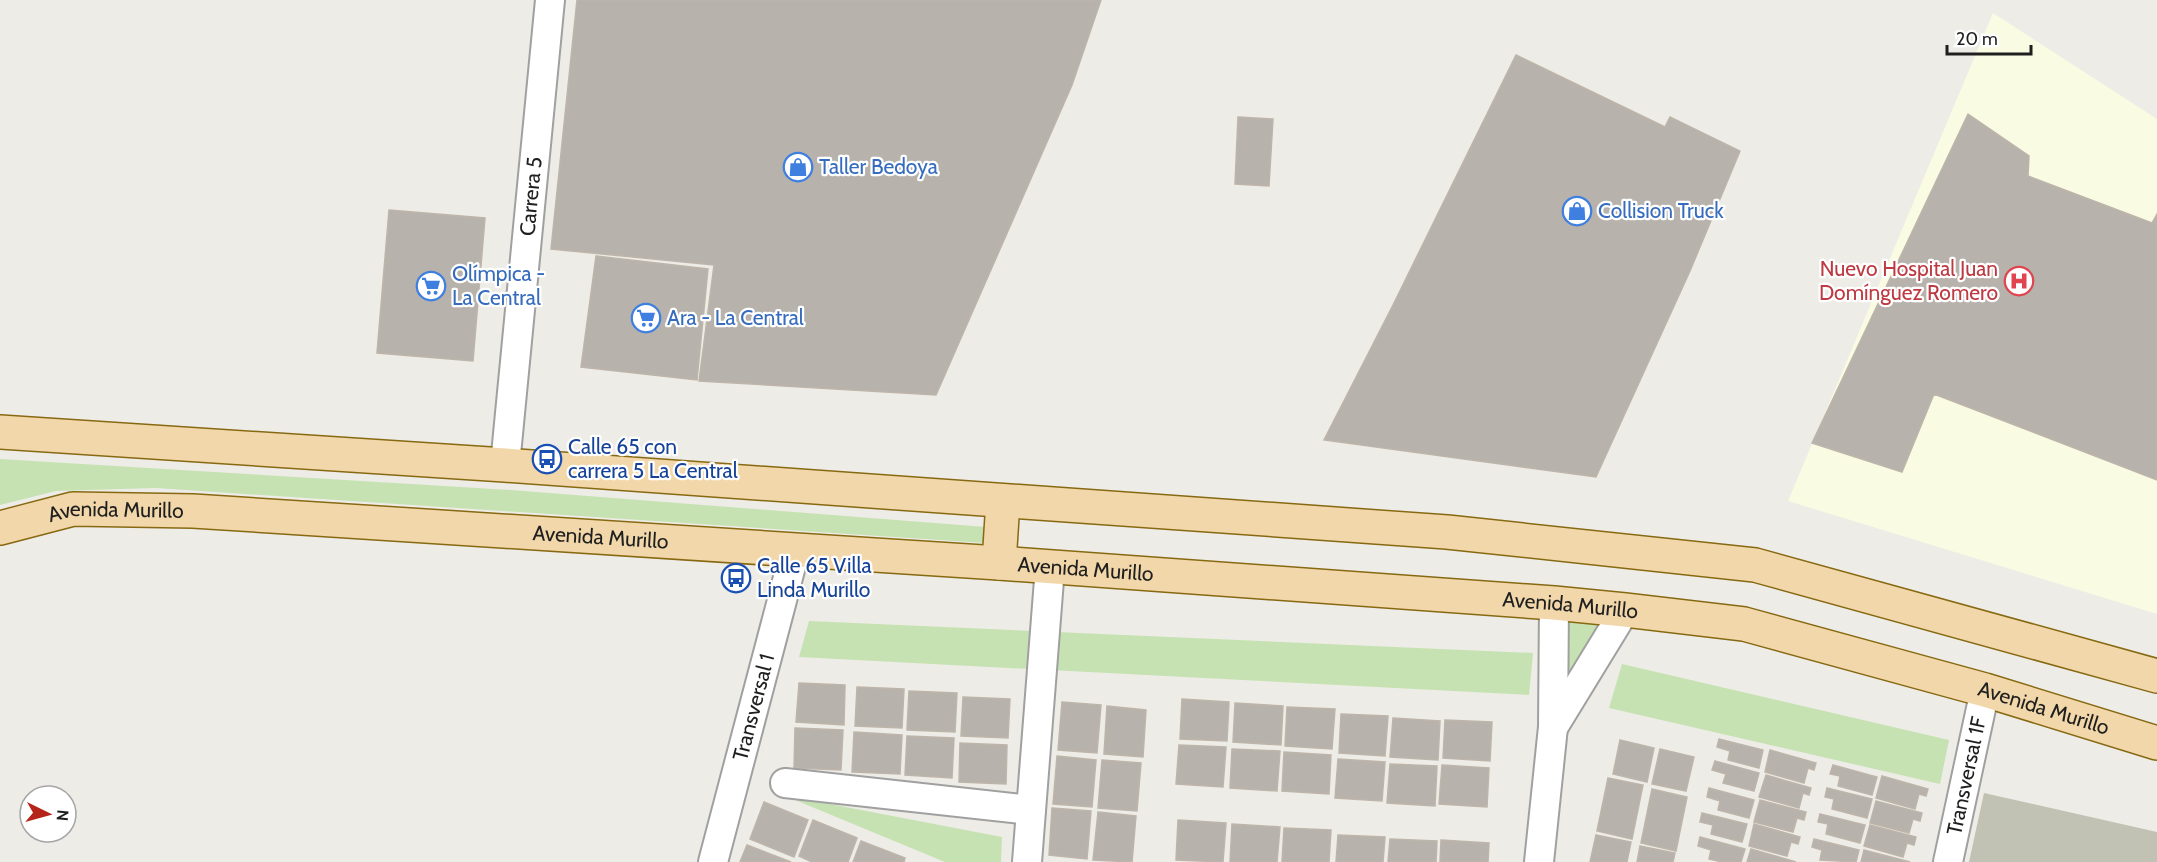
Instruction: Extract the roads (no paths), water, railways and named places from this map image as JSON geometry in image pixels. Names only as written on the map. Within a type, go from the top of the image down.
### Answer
[{"type":"main road","points":[[0,432],[505,465],[1488,535],[1755,565],[2157,676]]},
{"type":"main road","points":[[999,564],[1003,501]]},
{"type":"main road","name":"Avenida Murillo","points":[[0,528],[73,509],[193,511],[1050,567],[1625,610],[1744,624],[1985,690],[2157,743]]},
{"type":"street","name":"Carrera 5","points":[[505,465],[550,0]]},
{"type":"street","name":"Transversal 1","points":[[713,862],[795,551]]},
{"type":"street","points":[[1027,862],[1050,567]]},
{"type":"street","points":[[1539,862],[1553,727],[1554,603]]},
{"type":"street","points":[[1553,727],[1625,610]]},
{"type":"street","name":"Transversal 1F","points":[[1948,862],[1985,690]]},
{"type":"street","points":[[785,783],[1031,810]]},
{"type":"place","name":"Taller Bedoya","points":[[798,167]]},
{"type":"place","name":"Collision Truck","points":[[1577,211]]},
{"type":"place","name":"Nuevo Hospital Juan Domínguez Romero","points":[[2019,281]]},
{"type":"place","name":"Olímpica - La Central","points":[[431,286]]},
{"type":"place","name":"Ara - La Central","points":[[646,318]]},
{"type":"place","name":"Calle 65 con carrera 5 La Central","points":[[547,459]]},
{"type":"place","name":"Calle 65 Villa Linda Murillo","points":[[736,578]]}]
